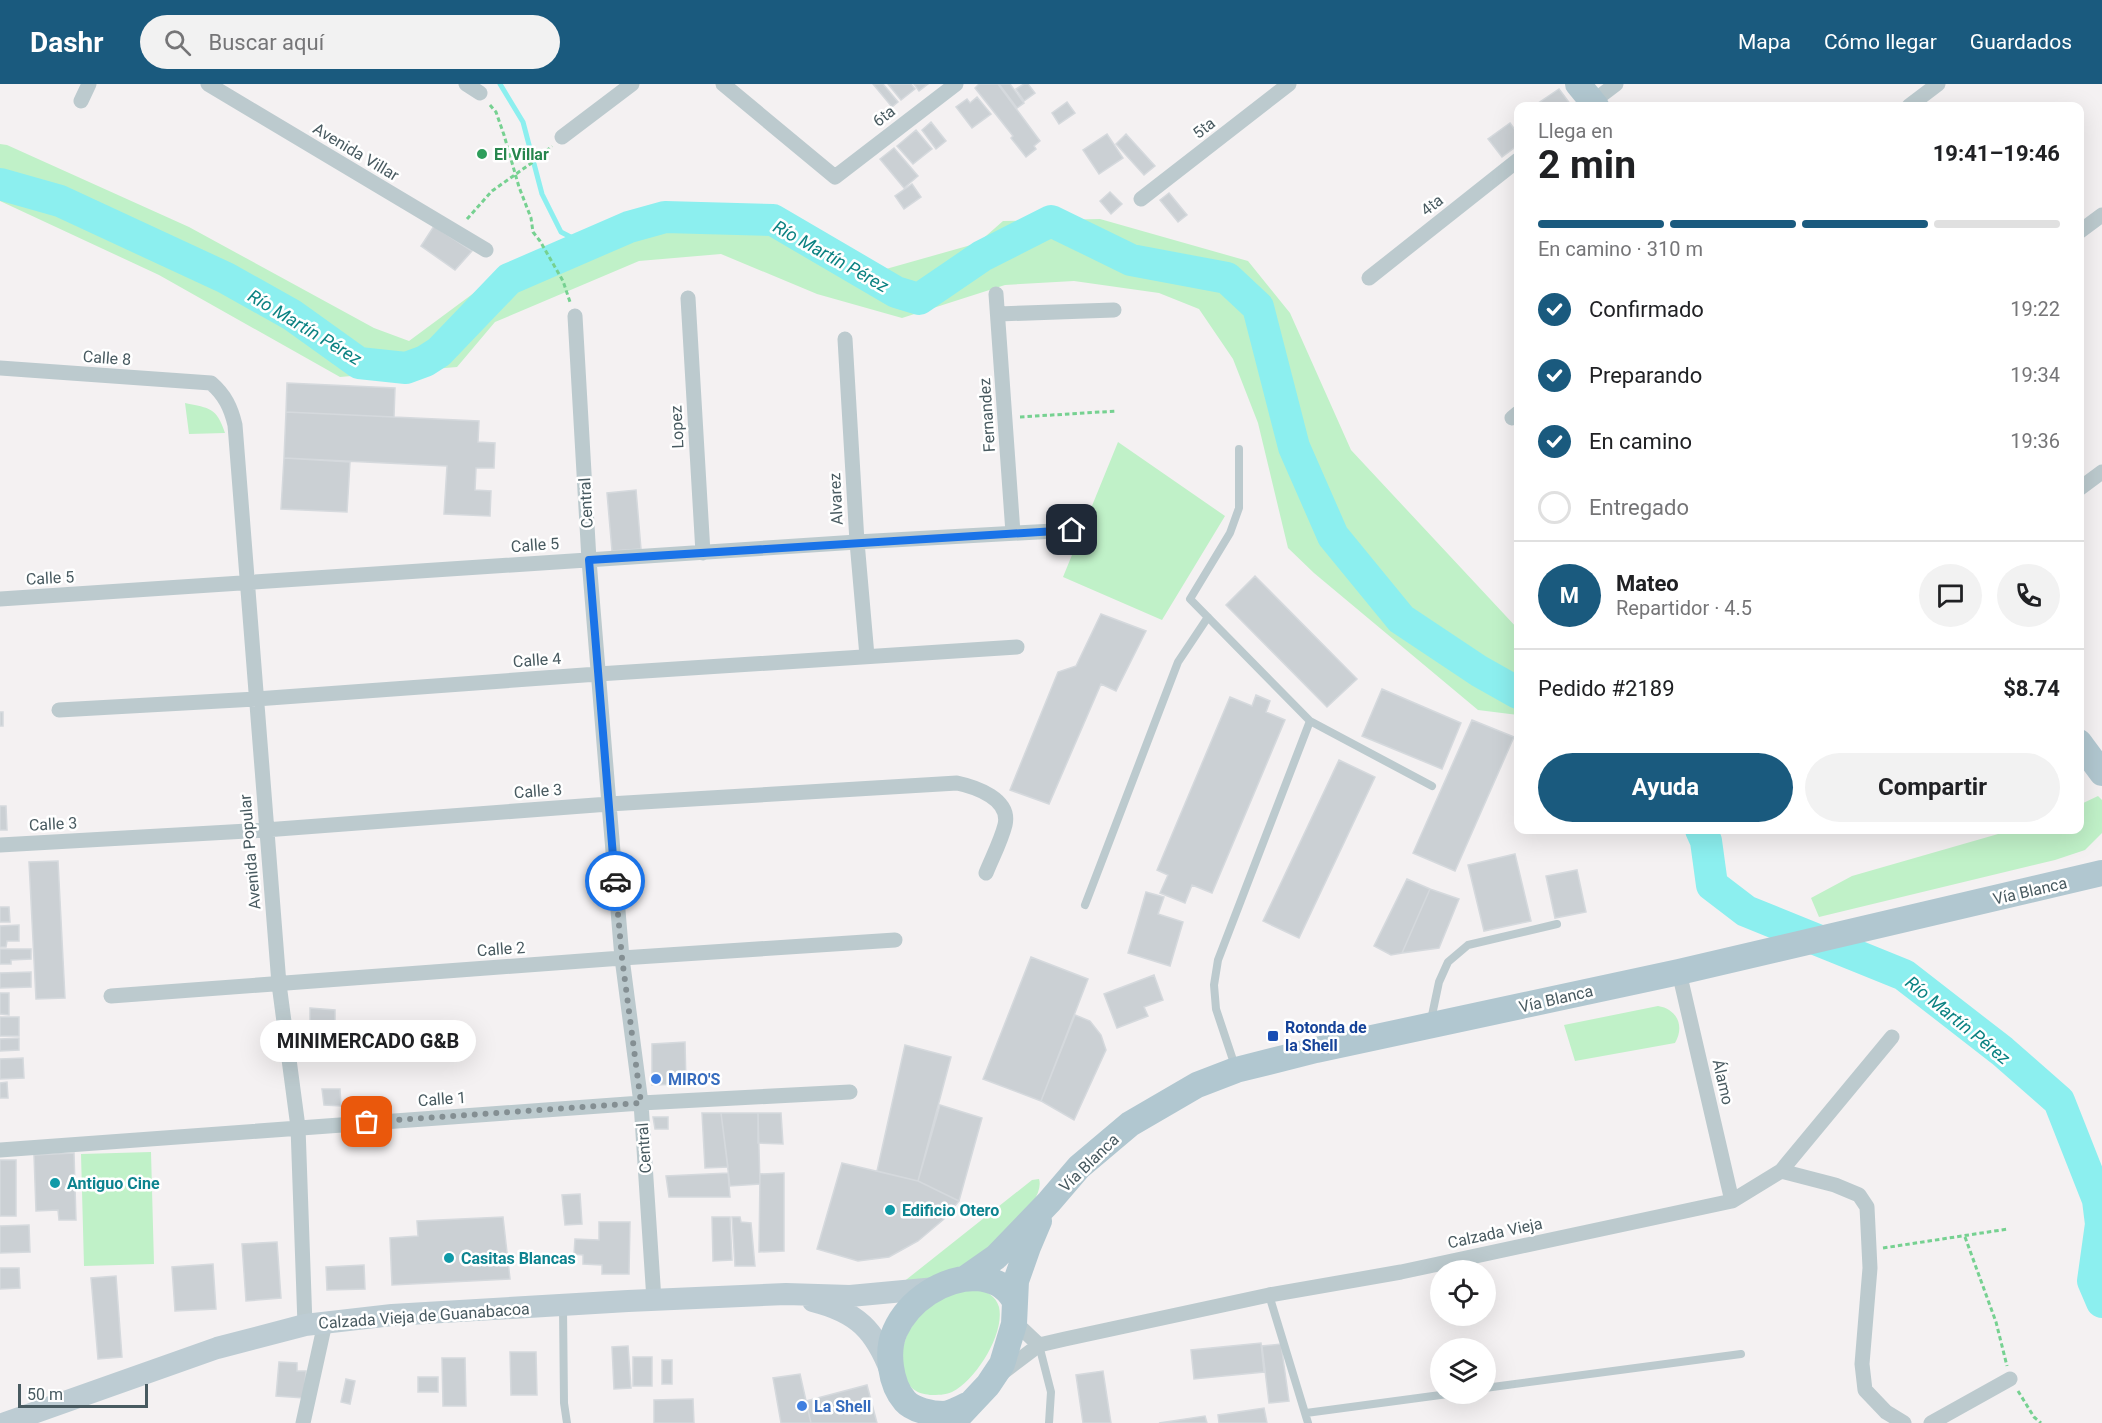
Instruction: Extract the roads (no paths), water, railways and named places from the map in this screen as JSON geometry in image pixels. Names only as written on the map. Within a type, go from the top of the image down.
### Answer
[{"type":"main road","points":[[2084,749],[2102,773]]},
{"type":"main road","name":"Vía Blanca","points":[[966,1278],[996,1257],[1079,1167],[1130,1124],[1197,1085],[1236,1070],[1948,910],[2097,871]]},
{"type":"main road","name":"Vía Blanca","points":[[1014,1307],[1020,1267],[1034,1231],[1049,1202]]},
{"type":"main road","points":[[893,1377],[891,1351],[894,1332],[903,1316],[922,1296],[936,1288],[966,1278],[1001,1284],[1014,1307],[1012,1331],[1002,1364],[992,1380],[952,1423]]},
{"type":"main road","points":[[786,1294],[850,1296],[936,1288]]},
{"type":"main road","points":[[786,1294],[836,1309],[861,1321],[881,1347],[909,1413],[918,1410],[945,1414],[970,1404]]},
{"type":"main road","name":"Calzada Vieja de Guanabacoa","points":[[5,1423],[217,1348],[315,1324],[392,1316],[786,1294]]},
{"type":"street","points":[[81,101],[89,84]]},
{"type":"street","name":"Avenida Villar","points":[[208,84],[486,250]]},
{"type":"street","points":[[466,84],[480,93]]},
{"type":"street","points":[[562,137],[632,84]]},
{"type":"street","name":"6ta","points":[[723,84],[835,177],[956,84]]},
{"type":"street","name":"5ta","points":[[1142,200],[1289,84]]},
{"type":"street","points":[[1588,100],[1616,84]]},
{"type":"street","points":[[1914,102],[1938,84]]},
{"type":"street","name":"4ta","points":[[1368,278],[1514,163]]},
{"type":"street","points":[[2084,228],[2102,215]]},
{"type":"street","name":"Fernandez","points":[[996,294],[1013,533]]},
{"type":"street","name":"Lopez","points":[[688,298],[703,553]]},
{"type":"street","points":[[998,314],[1114,310]]},
{"type":"street","name":"Central","points":[[575,315],[598,674],[622,958],[641,1103],[654,1300]]},
{"type":"street","name":"Alvarez","points":[[845,339],[856,542],[867,656]]},
{"type":"street","name":"Calle 8","points":[[0,368],[211,383]]},
{"type":"street","name":"Avenida Popular","points":[[211,383],[227,401],[235,425],[279,984],[298,1127],[315,1324],[303,1423]]},
{"type":"street","points":[[2084,485],[2102,472]]},
{"type":"street","name":"Calle 5","points":[[0,599],[856,542],[1072,530]]},
{"type":"street","name":"Calle 4","points":[[59,710],[256,699],[1017,647]]},
{"type":"street","name":"Calle 3","points":[[0,844],[266,830],[609,804],[957,783],[975,787],[991,796],[1004,812],[1005,823],[986,873]]},
{"type":"street","name":"Calle 2","points":[[111,996],[895,940]]},
{"type":"street","name":"Álamo","points":[[1679,972],[1732,1201]]},
{"type":"street","name":"Calzada Vieja","points":[[970,1404],[1002,1372],[1039,1345],[1269,1295],[1401,1272],[1732,1201],[1781,1171],[1892,1037]]},
{"type":"street","name":"Calle 1","points":[[0,1150],[641,1103],[850,1092]]},
{"type":"street","points":[[1781,1171],[1835,1185],[1859,1195],[1867,1207],[1870,1268],[1862,1364],[1865,1390],[1886,1412],[1904,1423]]},
{"type":"street","points":[[1014,1307],[1021,1328],[1039,1345]]},
{"type":"street","points":[[1931,1423],[2010,1379]]},
{"type":"lane","points":[[1239,449],[1239,508],[1230,533],[1190,599],[1310,722],[1432,786]]},
{"type":"lane","points":[[1085,905],[1178,662],[1208,617]]},
{"type":"lane","points":[[1236,1070],[1216,1009],[1214,985],[1218,960],[1310,722]]},
{"type":"lane","points":[[1430,1025],[1439,982],[1448,962],[1468,945],[1557,924]]},
{"type":"lane","points":[[1269,1295],[1308,1423]]},
{"type":"lane","points":[[563,1306],[564,1403],[567,1423]]},
{"type":"lane","points":[[1039,1345],[1051,1392],[1049,1423]]},
{"type":"lane","points":[[1496,1387],[1741,1354]]},
{"type":"lane","points":[[1306,1413],[1430,1396]]},
{"type":"waterway","points":[[500,84],[523,122],[542,194],[561,232],[586,245]]},
{"type":"waterway","name":"Río Martín Pérez","points":[[0,184],[60,201],[226,278],[292,315],[359,363],[406,368],[425,361],[439,352],[509,279],[629,227],[665,217],[773,220],[896,292],[919,299],[982,256],[1051,221],[1131,260],[1227,278],[1258,307],[1294,447],[1333,536],[1401,619],[1479,671],[1514,691]]},
{"type":"waterway","name":"Río Martín Pérez","points":[[1703,834],[1706,841],[1712,885],[1746,911],[1904,975],[2002,1051],[2059,1101],[2098,1200],[2101,1224],[2093,1281],[2102,1302]]},
{"type":"place","name":"El Villar","points":[[482,154]]},
{"type":"place","name":"Rotonda de la Shell","points":[[1273,1036]]},
{"type":"place","name":"MIRO'S","points":[[656,1079]]},
{"type":"place","name":"MINIMERCADO G&B","points":[[367,1122]]},
{"type":"place","name":"Antiguo Cine","points":[[55,1183]]},
{"type":"place","name":"Edificio Otero","points":[[890,1210]]},
{"type":"place","name":"Casitas Blancas","points":[[449,1258]]},
{"type":"place","name":"La Shell","points":[[802,1406]]}]
